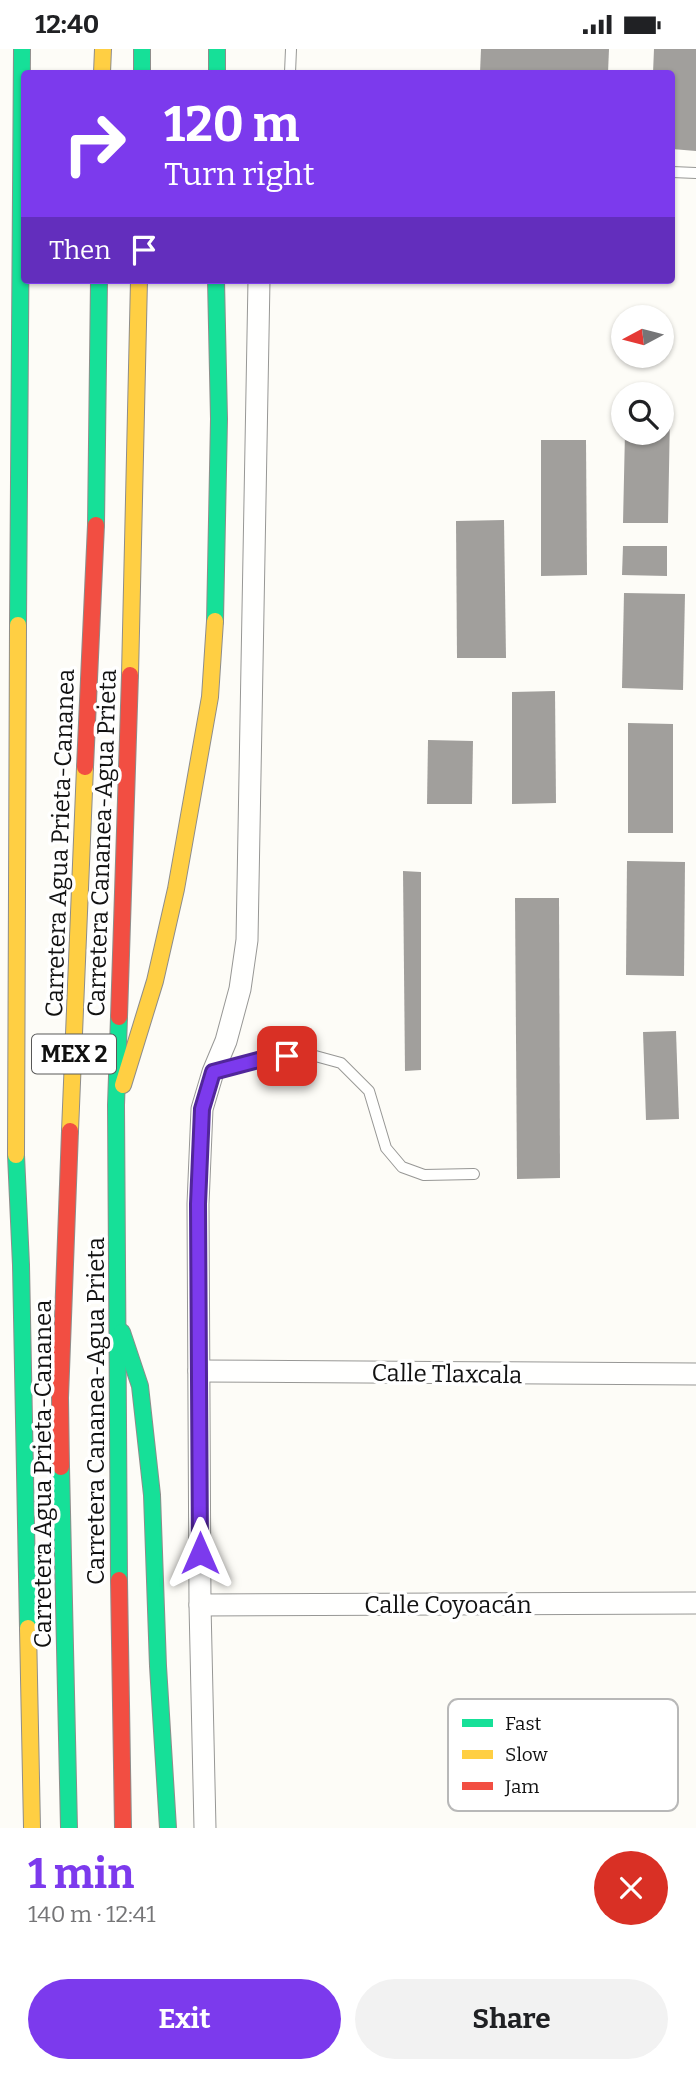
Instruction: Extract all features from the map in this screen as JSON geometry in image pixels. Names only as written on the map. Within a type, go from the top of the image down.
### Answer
[{"type":"street","points":[[22,70],[23,49]]},
{"type":"street","points":[[102,70],[103,49]]},
{"type":"street","points":[[142,49],[142,70]]},
{"type":"street","points":[[217,49],[217,70]]},
{"type":"street","points":[[21,80],[10,248],[14,590],[12,1008],[15,1236],[41,1397],[32,1828]]},
{"type":"street","name":"Carretera Agua Prieta-Cananea","points":[[69,1828],[41,1397],[82,836],[95,564],[99,284]]},
{"type":"street","name":"Carretera Cananea-Agua Prieta","points":[[123,1828],[116,1105],[134,552],[139,284]]},
{"type":"street","points":[[116,1105],[155,981],[176,889],[211,697],[217,585],[219,418],[216,284]]},
{"type":"street","points":[[205,1828],[198,1204],[202,1109],[226,1041],[240,989],[247,940],[259,284]]},
{"type":"street","points":[[118,1321],[140,1386],[152,1495],[158,1666],[168,1828]]},
{"type":"street","name":"Calle Tlaxcala","points":[[199,1371],[696,1374]]},
{"type":"street","name":"Calle Coyoacán","points":[[201,1605],[696,1604]]},
{"type":"lane","points":[[290,70],[291,49]]},
{"type":"lane","points":[[675,172],[696,173]]},
{"type":"lane","points":[[213,1072],[266,1058],[308,1054],[341,1063],[369,1091],[386,1148],[402,1167],[424,1175],[474,1174]]},
{"type":"building","points":[[481,49],[609,49],[608,70],[480,70]]},
{"type":"building","points":[[654,49],[696,49],[696,151],[675,149],[675,70],[653,70]]},
{"type":"building","points":[[541,440],[586,440],[587,575],[541,576]]},
{"type":"building","points":[[625,445],[669,445],[668,523],[623,523]]},
{"type":"building","points":[[504,520],[506,658],[457,658],[456,521]]},
{"type":"building","points":[[623,546],[667,546],[667,576],[622,575]]},
{"type":"building","points":[[624,593],[685,594],[683,690],[622,688]]},
{"type":"building","points":[[555,691],[556,803],[512,804],[512,692]]},
{"type":"building","points":[[628,723],[673,724],[673,833],[628,833]]},
{"type":"building","points":[[428,740],[473,741],[472,804],[427,804]]},
{"type":"building","points":[[627,861],[685,862],[684,976],[626,975]]},
{"type":"building","points":[[403,871],[421,872],[421,1070],[405,1071]]},
{"type":"building","points":[[515,898],[559,898],[560,1178],[517,1179]]},
{"type":"building","points":[[676,1031],[679,1119],[646,1120],[643,1032]]},
{"type":"traffic: fast","points":[[22,49],[22,70]]},
{"type":"traffic: fast","points":[[142,49],[142,70]]},
{"type":"traffic: fast","points":[[217,49],[217,70]]},
{"type":"traffic: fast","points":[[18,625],[21,193]]},
{"type":"traffic: fast","points":[[96,525],[99,284]]},
{"type":"traffic: fast","points":[[215,621],[219,419],[216,284]]},
{"type":"traffic: fast","points":[[119,1017],[116,1105],[119,1580]]},
{"type":"traffic: fast","points":[[16,1155],[21,1265],[28,1628]]},
{"type":"traffic: fast","points":[[122,1332],[140,1386],[152,1495],[158,1666],[168,1828]]},
{"type":"traffic: fast","points":[[61,1467],[69,1828]]},
{"type":"traffic: slow","points":[[102,70],[103,49]]},
{"type":"traffic: slow","points":[[130,675],[139,284]]},
{"type":"traffic: slow","points":[[123,1085],[155,981],[176,889],[210,697],[215,621]]},
{"type":"traffic: slow","points":[[16,1155],[18,625]]},
{"type":"traffic: slow","points":[[70,1131],[85,767]]},
{"type":"traffic: slow","points":[[28,1628],[32,1828]]},
{"type":"traffic: jam","points":[[85,767],[96,525]]},
{"type":"traffic: jam","points":[[119,1017],[130,675]]},
{"type":"traffic: jam","points":[[61,1467],[60,1398],[70,1131]]},
{"type":"traffic: jam","points":[[119,1580],[123,1828]]},
{"type":"route","points":[[200,1553],[198,1204],[202,1109],[213,1072],[266,1058],[287,1056]]}]
